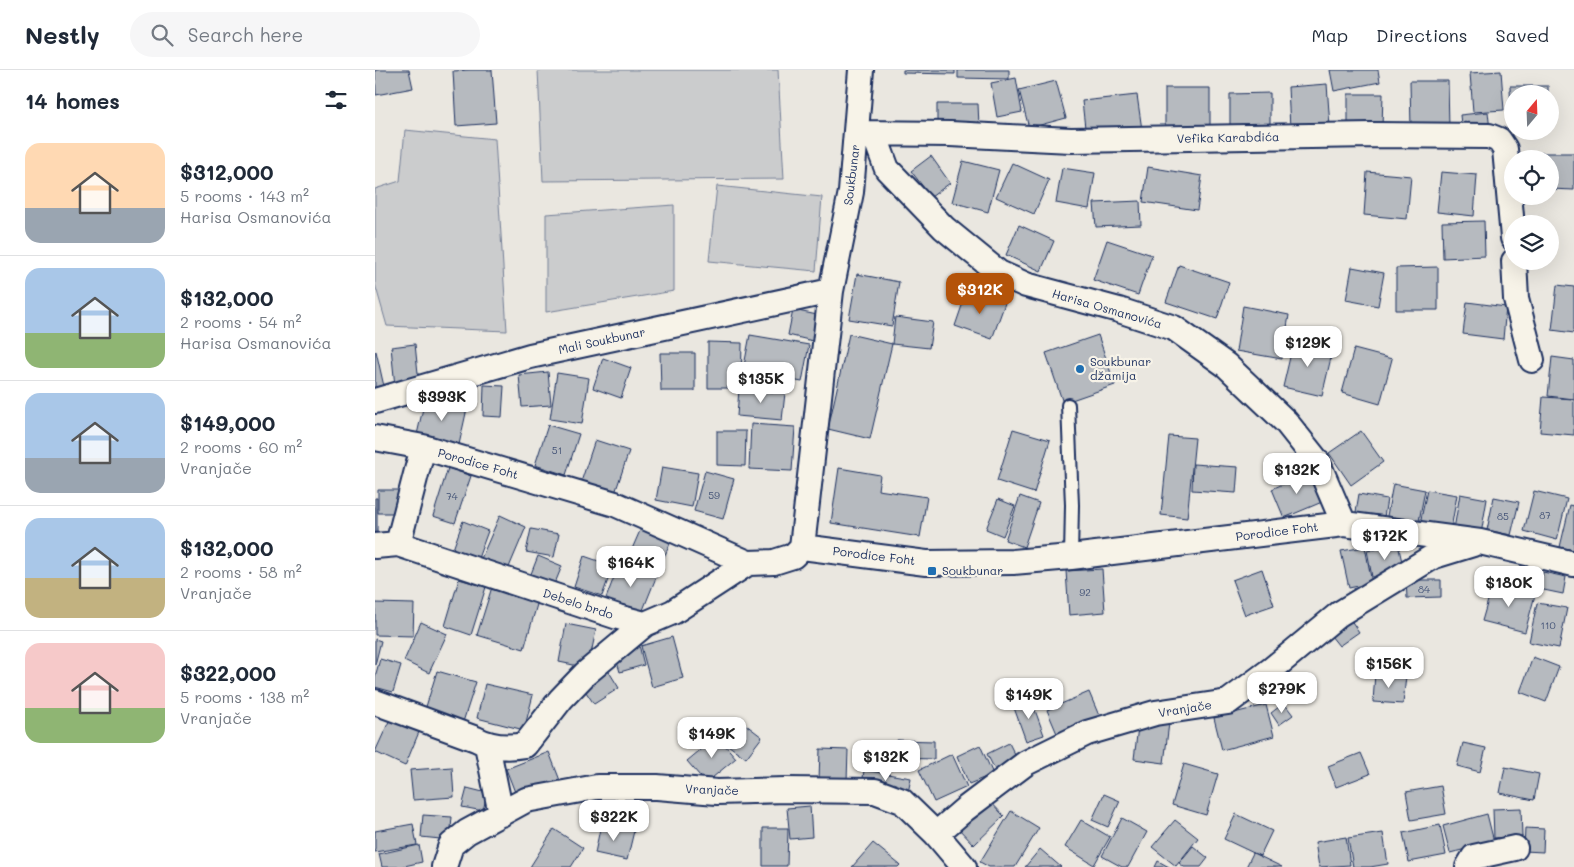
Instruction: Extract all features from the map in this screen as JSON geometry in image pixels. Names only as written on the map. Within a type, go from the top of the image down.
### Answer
[{"type":"street","name":"Soukbunar","points":[[802,547],[831,291],[865,134],[861,70]]},
{"type":"street","name":"Vefika Karabdića","points":[[865,134],[950,134],[1071,140],[1373,135],[1489,136],[1499,140],[1505,149],[1511,215]]},
{"type":"street","name":"Harisa Osmanovića","points":[[865,134],[887,169],[944,228],[999,273],[1026,285],[1119,310],[1173,328],[1226,366],[1286,422],[1317,461],[1344,524]]},
{"type":"street","points":[[1514,270],[1516,299],[1532,360]]},
{"type":"street","name":"Mali Soukbunar","points":[[375,401],[529,356],[831,291]]},
{"type":"street","name":"Porodice Foht","points":[[375,438],[423,447],[615,504],[748,564],[774,562],[793,556],[802,547],[926,563],[1013,562],[1071,558],[1344,524],[1480,542],[1574,564]]},
{"type":"street","name":"Debelo brdo","points":[[423,447],[387,545],[618,618],[645,624]]},
{"type":"street","name":"Vranjače","points":[[936,834],[965,809],[1026,763],[1087,732],[1155,713],[1228,702],[1271,670],[1339,614],[1434,556],[1480,542]]},
{"type":"street","points":[[375,702],[476,739],[487,745],[509,748],[525,746],[561,699],[585,674],[645,624],[673,612],[748,564]]},
{"type":"street","points":[[487,745],[501,814]]},
{"type":"street","name":"Vranjače","points":[[444,867],[451,845],[467,832],[526,800],[597,787],[657,787],[717,792],[786,790],[875,792],[902,801],[936,834],[964,867]]},
{"type":"street","points":[[1468,867],[1473,857],[1515,848]]},
{"type":"lane","points":[[1068,405],[1072,505],[1071,558]]},
{"type":"shaded area","points":[[538,70],[778,70],[784,179],[543,181]]},
{"type":"shaded area","points":[[405,130],[495,139],[507,331],[387,326],[375,284],[375,189],[400,181]]},
{"type":"shaded area","points":[[717,186],[822,197],[816,271],[709,261]]},
{"type":"shaded area","points":[[674,205],[674,291],[546,312],[546,214]]},
{"type":"building","points":[[375,70],[409,70],[413,88],[376,95]]},
{"type":"building","points":[[492,70],[496,123],[456,126],[453,71]]},
{"type":"building","points":[[903,70],[955,70],[955,74],[903,73]]},
{"type":"building","points":[[958,70],[1009,70],[1009,79],[958,78]]},
{"type":"building","points":[[1330,70],[1378,70],[1380,82],[1334,91]]},
{"type":"building","points":[[1501,71],[1504,110],[1473,112],[1470,73]]},
{"type":"building","points":[[1016,78],[1022,112],[997,117],[991,83]]},
{"type":"building","points":[[1056,81],[1066,118],[1029,128],[1019,90]]},
{"type":"building","points":[[1410,81],[1448,81],[1449,128],[1411,129]]},
{"type":"building","points":[[1327,84],[1330,127],[1290,129],[1288,87]]},
{"type":"building","points":[[1165,88],[1210,88],[1210,129],[1165,129]]},
{"type":"building","points":[[1270,93],[1270,130],[1230,131],[1230,94]]},
{"type":"building","points":[[1348,94],[1383,94],[1382,127],[1348,127]]},
{"type":"building","points":[[1137,95],[1142,130],[1086,137],[1082,101]]},
{"type":"building","points":[[937,104],[978,104],[979,126],[937,126]]},
{"type":"building","points":[[1488,112],[1490,130],[1462,133],[1460,115]]},
{"type":"building","points":[[1559,153],[1574,153],[1574,190],[1559,189]]},
{"type":"building","points":[[931,156],[950,183],[931,197],[911,171]]},
{"type":"building","points":[[963,161],[999,170],[988,212],[952,202]]},
{"type":"building","points":[[1012,163],[1049,180],[1034,214],[996,197]]},
{"type":"building","points":[[1148,167],[1202,176],[1197,210],[1143,202]]},
{"type":"building","points":[[1062,168],[1095,173],[1089,209],[1056,203]]},
{"type":"building","points":[[1367,172],[1411,176],[1407,219],[1364,215]]},
{"type":"building","points":[[1441,172],[1477,175],[1474,216],[1437,212]]},
{"type":"building","points":[[1140,201],[1141,225],[1096,227],[1094,203]]},
{"type":"building","points":[[1484,221],[1485,256],[1443,258],[1442,222]]},
{"type":"building","points":[[1019,225],[1054,241],[1041,271],[1006,255]]},
{"type":"building","points":[[1107,240],[1152,255],[1138,295],[1093,280]]},
{"type":"building","points":[[1179,265],[1229,282],[1217,319],[1166,302]]},
{"type":"building","points":[[1352,267],[1384,273],[1378,306],[1346,300]]},
{"type":"building","points":[[1438,267],[1438,310],[1396,310],[1396,268]]},
{"type":"building","points":[[857,274],[899,282],[892,326],[849,319]]},
{"type":"building","points":[[1557,285],[1574,287],[1574,333],[1552,330]]},
{"type":"building","points":[[967,291],[1005,303],[992,339],[955,326]]},
{"type":"building","points":[[1467,302],[1506,307],[1503,339],[1463,334]]},
{"type":"building","points":[[1243,306],[1289,315],[1282,359],[1236,351]]},
{"type":"building","points":[[793,310],[822,316],[817,342],[788,335]]},
{"type":"building","points":[[895,317],[933,322],[929,348],[892,344]]},
{"type":"building","points":[[849,334],[892,344],[870,439],[828,429]]},
{"type":"building","points":[[750,335],[809,345],[802,382],[743,371]]},
{"type":"building","name":"Soukbunar džamija","points":[[1098,335],[1115,385],[1063,403],[1046,353]]},
{"type":"building","points":[[1294,340],[1333,349],[1322,396],[1283,387]]},
{"type":"building","points":[[708,342],[742,343],[741,388],[708,388]]},
{"type":"building","points":[[415,344],[419,383],[395,386],[391,347]]},
{"type":"building","points":[[1354,349],[1392,359],[1380,404],[1342,393]]},
{"type":"building","points":[[375,352],[385,391],[375,393]]},
{"type":"building","points":[[660,353],[695,353],[695,391],[661,391]]},
{"type":"building","points":[[1552,357],[1574,360],[1574,399],[1548,396]]},
{"type":"building","points":[[603,358],[631,368],[621,398],[593,388]]},
{"type":"building","points":[[548,372],[551,405],[522,407],[519,375]]},
{"type":"building","points":[[557,373],[589,378],[582,424],[550,419]]},
{"type":"building","points":[[484,385],[504,386],[502,417],[483,416]]},
{"type":"building","points":[[739,389],[785,393],[782,420],[737,416]]},
{"type":"building","points":[[426,395],[468,404],[458,449],[416,439]]},
{"type":"building","points":[[1543,397],[1574,399],[1574,435],[1540,432]]},
{"type":"building","points":[[751,424],[795,427],[792,471],[749,469]]},
{"type":"building","points":[[548,425],[579,434],[566,475],[535,465]]},
{"type":"building","points":[[1013,429],[1050,440],[1034,493],[997,481]]},
{"type":"building","points":[[717,431],[746,431],[745,466],[717,465]]},
{"type":"building","points":[[1361,431],[1383,462],[1351,485],[1329,453]]},
{"type":"building","points":[[1169,436],[1195,438],[1187,518],[1161,515]]},
{"type":"building","points":[[595,440],[629,451],[615,493],[581,482]]},
{"type":"building","points":[[1193,464],[1238,467],[1236,493],[1192,490]]},
{"type":"building","points":[[662,467],[698,473],[692,507],[656,500]]},
{"type":"building","points":[[448,468],[471,476],[455,523],[433,516]]},
{"type":"building","points":[[839,468],[880,475],[878,490],[927,497],[920,537],[831,523]]},
{"type":"building","points":[[705,471],[734,479],[723,519],[694,511]]},
{"type":"building","points":[[1309,472],[1322,502],[1284,518],[1272,489]]},
{"type":"building","points":[[1393,484],[1425,490],[1418,526],[1386,521]]},
{"type":"building","points":[[378,490],[405,490],[404,513],[378,513]]},
{"type":"building","points":[[1427,490],[1457,495],[1451,529],[1420,524]]},
{"type":"building","points":[[1534,491],[1567,499],[1557,540],[1524,531]]},
{"type":"building","points":[[1359,494],[1387,499],[1383,523],[1355,518]]},
{"type":"building","points":[[1460,494],[1487,499],[1481,534],[1454,529]]},
{"type":"building","points":[[1020,496],[1039,503],[1024,547],[1005,540]]},
{"type":"building","points":[[1494,497],[1519,502],[1511,535],[1487,530]]},
{"type":"building","points":[[375,498],[377,498],[377,538],[375,538]]},
{"type":"building","points":[[998,499],[1015,506],[1003,536],[986,529]]},
{"type":"building","points":[[1570,505],[1574,506],[1574,550],[1560,547]]},
{"type":"building","points":[[500,515],[526,527],[507,572],[480,561]]},
{"type":"building","points":[[463,521],[488,531],[477,561],[452,552]]},
{"type":"building","points":[[642,526],[672,539],[659,569],[629,556]]},
{"type":"building","points":[[531,529],[559,534],[554,557],[526,552]]},
{"type":"building","points":[[1398,544],[1404,571],[1372,577],[1367,550]]},
{"type":"building","points":[[1365,547],[1372,583],[1349,588],[1341,551]]},
{"type":"building","points":[[538,556],[562,566],[553,588],[529,579]]},
{"type":"building","points":[[584,556],[613,566],[602,596],[574,587]]},
{"type":"building","points":[[620,561],[657,575],[641,615],[605,601]]},
{"type":"building","points":[[1515,568],[1541,574],[1536,590],[1511,584]]},
{"type":"building","points":[[1102,569],[1105,612],[1069,615],[1066,571]]},
{"type":"building","points":[[1262,569],[1274,605],[1245,615],[1232,580]]},
{"type":"building","points":[[1543,572],[1566,577],[1563,594],[1539,589]]},
{"type":"building","points":[[459,579],[486,587],[471,635],[445,626]]},
{"type":"building","points":[[1406,580],[1441,580],[1441,597],[1407,598]]},
{"type":"building","points":[[1493,583],[1535,595],[1525,632],[1482,621]]},
{"type":"building","points":[[492,587],[538,601],[524,649],[477,635]]},
{"type":"building","points":[[375,603],[414,604],[413,636],[375,635]]},
{"type":"building","points":[[1537,603],[1567,608],[1559,648],[1529,642]]},
{"type":"building","points":[[1348,616],[1359,632],[1339,646],[1327,631]]},
{"type":"building","points":[[421,622],[447,634],[429,673],[404,661]]},
{"type":"building","points":[[566,624],[596,630],[588,668],[559,662]]},
{"type":"building","points":[[672,637],[683,678],[652,687],[641,646]]},
{"type":"building","points":[[375,639],[381,641],[375,665]]},
{"type":"building","points":[[639,645],[644,665],[620,672],[614,652]]},
{"type":"building","points":[[1533,657],[1559,667],[1546,702],[1520,692]]},
{"type":"building","points":[[380,659],[401,665],[393,692],[375,687],[375,677]]},
{"type":"building","points":[[606,667],[619,688],[594,704],[580,683]]},
{"type":"building","points":[[437,671],[476,682],[463,722],[425,710]]},
{"type":"building","points":[[1375,673],[1406,676],[1403,704],[1373,702]]},
{"type":"building","points":[[485,684],[533,695],[524,730],[477,718]]},
{"type":"building","points":[[1089,692],[1100,718],[1058,736],[1047,710]]},
{"type":"building","points":[[1031,699],[1044,735],[1026,741],[1013,705]]},
{"type":"building","points":[[1284,703],[1293,715],[1279,725],[1271,713]]},
{"type":"building","points":[[1266,705],[1274,736],[1222,750],[1214,718]]},
{"type":"building","points":[[390,719],[419,732],[405,766],[375,752]]},
{"type":"building","points":[[1139,719],[1169,723],[1164,763],[1134,759]]},
{"type":"building","points":[[741,721],[762,737],[746,758],[725,743]]},
{"type":"building","points":[[717,736],[736,758],[706,783],[687,761]]},
{"type":"building","points":[[897,740],[934,741],[934,759],[897,758]]},
{"type":"building","points":[[1009,743],[1017,759],[995,770],[987,754]]},
{"type":"building","points":[[1463,743],[1486,748],[1480,772],[1457,766]]},
{"type":"building","points":[[980,745],[993,774],[969,784],[957,756]]},
{"type":"building","points":[[820,749],[848,750],[847,781],[819,781]]},
{"type":"building","points":[[549,752],[561,783],[518,800],[506,769]]},
{"type":"building","points":[[1361,753],[1370,774],[1336,787],[1328,766]]},
{"type":"building","points":[[952,754],[967,787],[934,802],[919,770]]},
{"type":"building","points":[[1184,764],[1218,774],[1206,815],[1172,805]]},
{"type":"building","points":[[452,767],[454,797],[413,800],[410,770]]},
{"type":"building","points":[[1505,767],[1539,774],[1534,800],[1500,793]]},
{"type":"building","points":[[864,770],[911,778],[908,793],[862,786]]},
{"type":"building","points":[[1441,786],[1446,814],[1411,820],[1406,792]]},
{"type":"building","points":[[467,788],[487,793],[483,811],[462,807]]},
{"type":"building","points":[[1104,794],[1120,801],[1108,827],[1092,820]]},
{"type":"building","points":[[987,798],[1004,816],[974,845],[957,827]]},
{"type":"building","points":[[810,806],[812,837],[790,839],[787,808]]},
{"type":"building","points":[[1521,808],[1522,836],[1494,838],[1493,809]]},
{"type":"building","points":[[1011,811],[1039,828],[1015,867],[989,867],[980,862]]},
{"type":"building","points":[[1236,814],[1272,831],[1260,856],[1224,839]]},
{"type":"building","points":[[1487,814],[1494,842],[1450,853],[1443,826]]},
{"type":"building","points":[[423,815],[452,817],[450,840],[421,837]]},
{"type":"building","points":[[1122,818],[1147,832],[1128,867],[1122,867],[1102,856]]},
{"type":"building","points":[[1081,820],[1110,837],[1094,865],[1065,847]]},
{"type":"building","points":[[1175,820],[1198,838],[1176,866],[1152,847]]},
{"type":"building","points":[[413,824],[417,845],[375,852],[375,831]]},
{"type":"building","points":[[601,824],[634,831],[627,860],[595,853]]},
{"type":"building","points":[[1440,825],[1446,855],[1409,862],[1403,833]]},
{"type":"building","points":[[763,828],[788,828],[787,866],[763,866]]},
{"type":"building","points":[[1525,828],[1544,829],[1543,852],[1524,851]]},
{"type":"building","points":[[554,829],[583,848],[571,867],[530,867]]},
{"type":"building","points":[[1383,833],[1388,864],[1353,867],[1348,838]]},
{"type":"building","points":[[1346,837],[1350,865],[1319,867],[1315,842]]},
{"type":"building","points":[[873,843],[900,865],[898,867],[852,867]]},
{"type":"building","points":[[419,845],[422,862],[400,867],[382,867],[379,854]]},
{"type":"building","points":[[1193,846],[1208,858],[1201,867],[1184,867],[1179,863]]},
{"type":"building","points":[[1040,849],[1061,867],[1025,867]]},
{"type":"building","points":[[1253,853],[1282,867],[1246,867]]},
{"type":"building","points":[[1158,861],[1169,867],[1155,867]]},
{"type":"place","name":"Soukbunar džamija","points":[[1080,369]]},
{"type":"place","name":"Soukbunar","points":[[932,571]]}]
